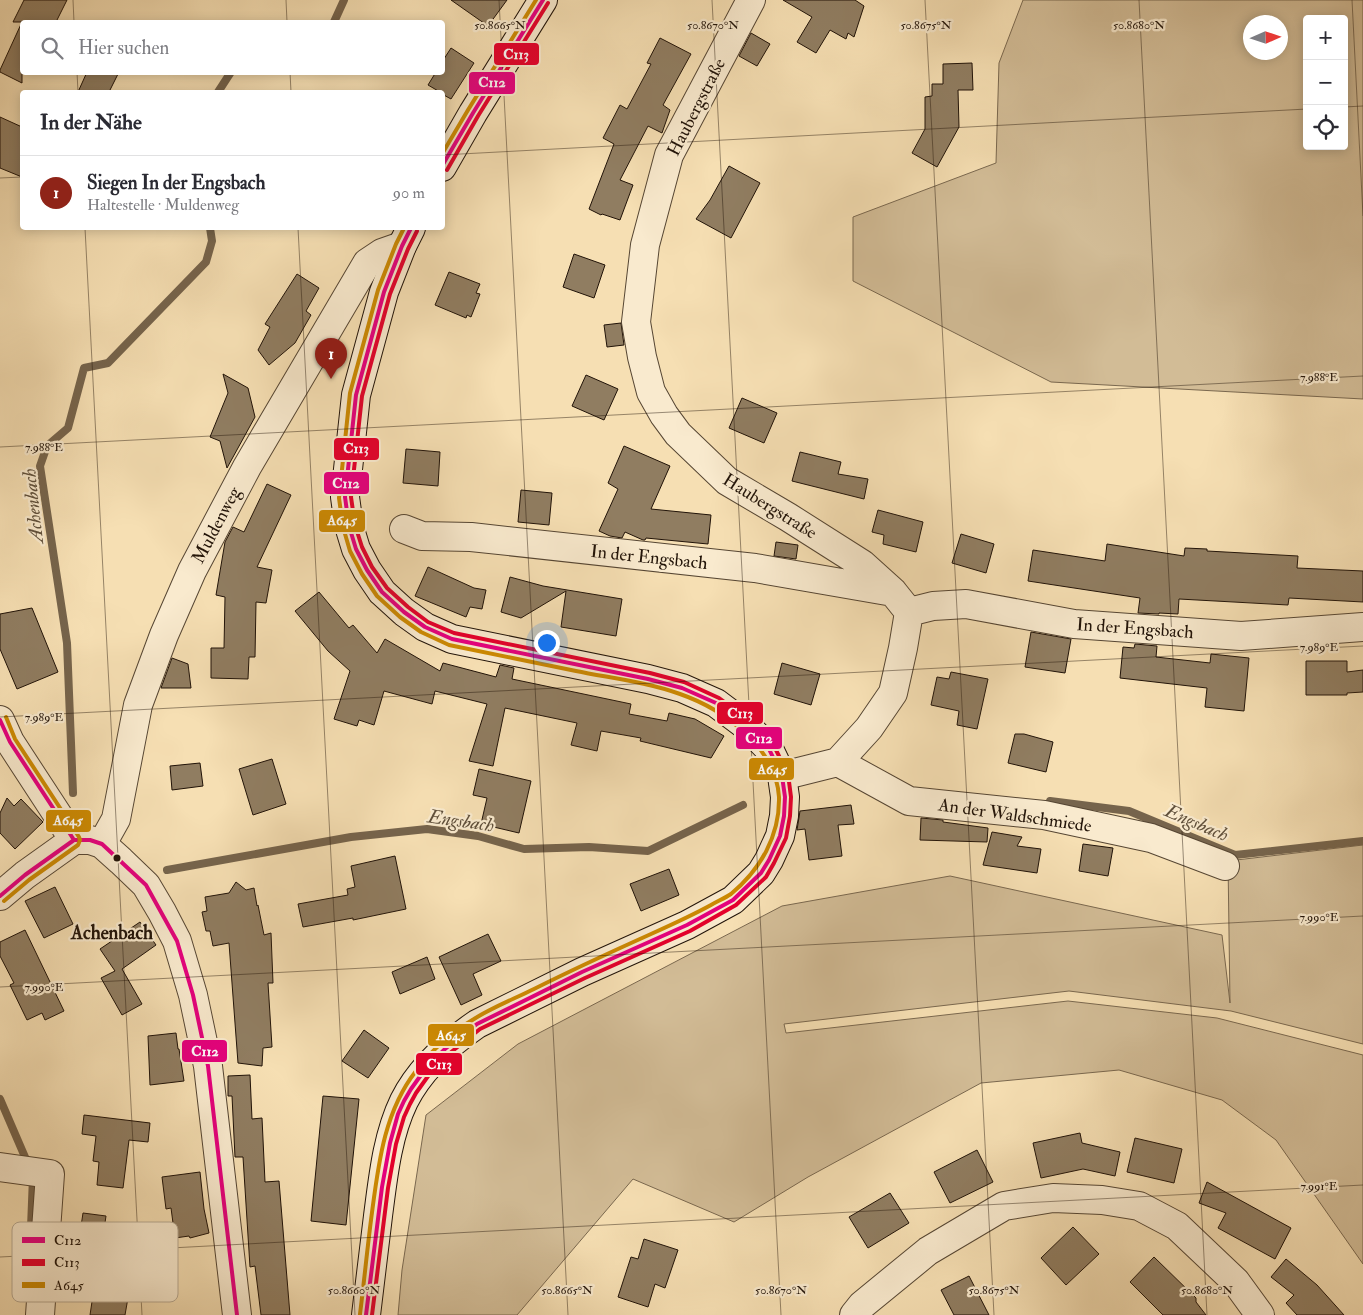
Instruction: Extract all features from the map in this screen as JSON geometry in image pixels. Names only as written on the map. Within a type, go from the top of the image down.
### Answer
[{"type":"street","points":[[445,163],[543,0]]},
{"type":"street","name":"Haubergstraße","points":[[751,0],[669,155],[645,245],[636,322],[642,358],[651,392],[664,415],[678,434],[727,481],[862,564],[901,602]]},
{"type":"street","points":[[366,1315],[380,1198],[389,1144],[404,1101],[418,1079],[442,1051],[477,1024],[582,972],[687,925],[733,900],[760,873],[769,860],[780,836],[785,797],[782,776],[768,749],[748,727],[716,703],[682,688],[452,639],[425,627],[404,612],[377,585],[356,549],[349,526],[345,496],[356,395],[384,292],[407,237]]},
{"type":"street","name":"Muldenweg","points":[[102,844],[116,818],[138,705],[164,635],[192,571],[246,468],[367,264],[407,237]]},
{"type":"street","name":"In der Engsbach","points":[[404,529],[422,536],[471,537],[755,568],[901,602],[933,606],[966,604],[1074,624],[1241,636],[1363,627]]},
{"type":"street","points":[[782,776],[838,762],[869,728],[893,692],[903,648],[901,602]]},
{"type":"street","points":[[0,720],[10,742],[74,840]]},
{"type":"street","name":"An der Waldschmiede","points":[[838,762],[908,801],[1054,818],[1151,838],[1225,866]]},
{"type":"street","points":[[0,896],[25,875],[74,840],[90,840],[102,844],[146,885],[162,912],[177,941],[193,995],[208,1066],[237,1315]]},
{"type":"street","points":[[0,1166],[50,1174],[47,1222]]},
{"type":"street","points":[[858,1310],[928,1251],[1004,1206],[1052,1198],[1102,1200],[1140,1206],[1177,1226],[1236,1282],[1260,1315]]},
{"type":"street","points":[[40,1315],[41,1302]]},
{"type":"shaded area","points":[[1023,0],[1363,0],[1363,399],[1051,382],[853,281],[853,217],[996,163],[999,63]]},
{"type":"shaded area","points":[[1363,845],[1363,1044],[1231,1011],[1069,991],[784,1024],[786,1033],[1068,1001],[1217,1018],[1363,1055],[1363,1264],[1276,1140],[1222,1100],[1119,1070],[981,1083],[808,1177],[734,1222],[633,1179],[517,1315],[398,1315],[402,1270],[426,1115],[518,1044],[782,906],[950,876],[1222,935],[1230,1003],[1228,861]]},
{"type":"building","points":[[24,0],[67,0],[57,20],[20,20],[20,22],[13,22]]},
{"type":"building","points":[[451,0],[507,0],[488,26]]},
{"type":"building","points":[[783,0],[855,0],[864,6],[854,37],[848,33],[846,39],[830,30],[816,53],[797,42],[812,17]]},
{"type":"building","points":[[20,26],[20,75],[22,75],[22,83],[0,72]]},
{"type":"building","points":[[751,33],[770,44],[757,66],[739,56]]},
{"type":"building","points":[[660,38],[691,54],[663,105],[670,110],[662,133],[648,126],[620,180],[633,185],[620,220],[601,215],[589,209],[614,144],[603,138],[620,105],[627,109],[651,64],[647,63]]},
{"type":"building","points":[[451,48],[474,63],[451,99],[445,96],[445,90],[437,90],[428,85],[434,75],[445,75],[445,57]]},
{"type":"building","points":[[972,63],[973,90],[958,90],[959,127],[937,167],[912,153],[925,129],[925,97],[932,96],[932,84],[943,84],[943,64]]},
{"type":"building","points":[[86,75],[118,75],[110,90],[79,90]]},
{"type":"building","points":[[0,117],[20,126],[20,176],[0,168]]},
{"type":"building","points":[[729,166],[760,183],[731,238],[696,219],[710,200]]},
{"type":"building","points":[[574,254],[605,265],[594,298],[563,287]]},
{"type":"building","points":[[449,272],[480,284],[476,293],[480,294],[471,317],[467,315],[466,318],[435,305]]},
{"type":"building","points":[[297,274],[319,288],[306,311],[311,315],[295,343],[269,365],[258,350],[270,327],[265,324]]},
{"type":"building","points":[[621,323],[624,345],[607,347],[604,325]]},
{"type":"building","points":[[223,374],[248,388],[255,417],[227,468],[220,441],[210,437],[228,393]]},
{"type":"building","points":[[586,375],[618,389],[604,420],[572,406]]},
{"type":"building","points":[[742,398],[777,413],[764,443],[729,428]]},
{"type":"building","points":[[624,446],[670,466],[651,509],[711,515],[708,544],[646,538],[643,540],[625,532],[622,538],[610,536],[599,531],[618,489],[608,483]]},
{"type":"building","points":[[406,449],[440,452],[438,486],[403,483]]},
{"type":"building","points":[[800,452],[841,462],[838,474],[868,479],[864,499],[792,481]]},
{"type":"building","points":[[267,484],[291,495],[257,567],[272,570],[266,603],[256,602],[255,657],[249,657],[248,679],[211,678],[211,648],[224,648],[225,597],[216,595],[225,542],[233,527],[244,532]]},
{"type":"building","points":[[521,490],[552,493],[549,525],[518,522]]},
{"type":"building","points":[[878,510],[923,522],[916,552],[883,544],[884,535],[872,532]]},
{"type":"building","points":[[961,534],[994,544],[986,573],[952,563]]},
{"type":"building","points":[[776,542],[798,545],[796,559],[774,556]]},
{"type":"building","points":[[1107,544],[1184,556],[1185,548],[1298,556],[1297,568],[1363,571],[1363,602],[1289,598],[1288,605],[1179,599],[1178,614],[1138,613],[1140,598],[1028,581],[1033,550],[1105,561]]},
{"type":"building","points":[[428,567],[474,588],[486,590],[482,609],[470,607],[466,617],[415,596]]},
{"type":"building","points":[[510,577],[543,586],[622,599],[616,636],[561,627],[566,591],[521,618],[501,612]]},
{"type":"building","points":[[319,592],[349,628],[353,625],[377,653],[385,639],[440,671],[443,663],[496,677],[500,665],[514,668],[512,679],[631,704],[629,714],[667,721],[669,713],[695,719],[724,736],[711,758],[640,741],[641,738],[601,731],[597,751],[571,745],[577,723],[505,708],[493,766],[469,761],[487,704],[435,691],[432,704],[384,691],[374,725],[359,720],[357,726],[334,719],[350,671],[328,651],[295,611]]},
{"type":"building","points":[[32,608],[58,672],[17,689],[0,649],[0,614]]},
{"type":"building","points":[[1031,632],[1071,639],[1065,673],[1025,667]]},
{"type":"building","points":[[1135,644],[1157,646],[1156,657],[1210,663],[1211,654],[1249,658],[1244,711],[1205,707],[1207,688],[1120,678],[1123,647],[1134,648]]},
{"type":"building","points":[[172,658],[188,664],[191,688],[161,688]]},
{"type":"building","points":[[1306,661],[1347,661],[1347,672],[1363,670],[1363,692],[1347,693],[1347,695],[1306,695]]},
{"type":"building","points":[[782,663],[820,674],[811,705],[774,694]]},
{"type":"building","points":[[951,672],[988,679],[977,729],[957,725],[959,711],[931,705],[937,677],[949,679]]},
{"type":"building","points":[[1015,734],[1024,734],[1053,742],[1046,772],[1008,763]]},
{"type":"building","points":[[272,759],[286,804],[253,815],[239,769]]},
{"type":"building","points":[[200,763],[203,786],[172,790],[170,766]]},
{"type":"building","points":[[479,769],[531,781],[519,833],[481,824],[487,798],[473,795]]},
{"type":"building","points":[[7,798],[14,806],[21,799],[43,822],[15,849],[0,833],[0,813]]},
{"type":"building","points":[[851,805],[854,824],[838,825],[842,856],[809,860],[805,829],[797,830],[800,811]]},
{"type":"building","points":[[921,818],[988,828],[987,842],[920,840]]},
{"type":"building","points":[[992,832],[1022,837],[1017,846],[1041,849],[1037,873],[983,865]]},
{"type":"building","points":[[1083,844],[1113,848],[1108,876],[1079,871]]},
{"type":"building","points":[[395,856],[406,909],[353,920],[353,918],[303,927],[298,904],[348,895],[347,889],[355,887],[351,866]]},
{"type":"building","points":[[669,869],[679,895],[641,911],[630,884]]},
{"type":"building","points":[[236,882],[246,890],[254,888],[264,935],[271,933],[273,983],[268,983],[272,1047],[263,1048],[262,1066],[238,1063],[229,943],[213,946],[210,931],[206,931],[202,912],[207,911],[205,897],[229,893]]},
{"type":"building","points":[[55,887],[73,924],[44,938],[25,901]]},
{"type":"building","points":[[140,922],[156,945],[122,969],[142,1004],[122,1015],[101,978],[115,971],[100,949]]},
{"type":"building","points":[[25,930],[64,1011],[45,1020],[42,1013],[27,1020],[10,985],[14,983],[0,956],[0,942]]},
{"type":"building","points":[[488,934],[501,961],[473,974],[482,995],[461,1005],[439,957]]},
{"type":"building","points":[[427,957],[435,979],[400,994],[392,972]]},
{"type":"building","points":[[364,1030],[389,1048],[368,1078],[342,1061]]},
{"type":"building","points":[[176,1033],[184,1081],[150,1085],[148,1036]]},
{"type":"building","points":[[250,1075],[252,1119],[262,1118],[265,1182],[279,1181],[290,1315],[261,1315],[255,1266],[250,1267],[243,1157],[235,1157],[232,1096],[228,1096],[228,1076]]},
{"type":"building","points":[[323,1096],[359,1099],[346,1225],[311,1221]]},
{"type":"building","points":[[84,1115],[150,1123],[148,1142],[129,1140],[123,1188],[97,1185],[99,1162],[93,1161],[96,1136],[82,1134]]},
{"type":"building","points":[[1080,1133],[1082,1143],[1120,1152],[1115,1176],[1083,1169],[1041,1178],[1033,1143]]},
{"type":"building","points":[[1135,1138],[1182,1149],[1174,1183],[1127,1172]]},
{"type":"building","points":[[977,1150],[993,1182],[950,1203],[934,1172]]},
{"type":"building","points":[[200,1172],[209,1233],[190,1238],[189,1236],[178,1238],[178,1222],[173,1222],[171,1208],[166,1209],[162,1177]]},
{"type":"building","points":[[1207,1182],[1291,1228],[1275,1259],[1218,1228],[1226,1213],[1199,1203]]},
{"type":"building","points":[[890,1193],[909,1223],[868,1248],[849,1217]]},
{"type":"building","points":[[83,1213],[106,1216],[105,1222],[82,1222]]},
{"type":"building","points":[[1073,1227],[1099,1254],[1066,1285],[1041,1258]]},
{"type":"building","points":[[644,1239],[678,1250],[665,1288],[655,1284],[648,1307],[618,1297],[631,1257],[638,1259]]},
{"type":"building","points":[[1154,1257],[1196,1298],[1196,1302],[1206,1315],[1163,1315],[1130,1282]]},
{"type":"building","points":[[1286,1259],[1317,1285],[1344,1315],[1297,1315],[1286,1303],[1294,1295],[1271,1277]]},
{"type":"building","points":[[969,1276],[989,1315],[954,1315],[941,1290]]},
{"type":"building","points":[[92,1302],[127,1302],[125,1315],[90,1315]]},
{"type":"waterway","name":"Achenbach","points":[[335,20],[344,0]]},
{"type":"waterway","name":"Achenbach","points":[[219,90],[229,75]]},
{"type":"waterway","name":"Achenbach","points":[[73,793],[67,643],[40,466],[47,446],[68,428],[84,368],[108,363],[206,262],[212,241],[210,230]]},
{"type":"waterway","name":"Engsbach","points":[[1050,801],[1129,811],[1235,855],[1363,841]]},
{"type":"waterway","name":"Engsbach","points":[[167,870],[351,837],[427,829],[478,836],[524,849],[589,847],[648,851],[743,805]]},
{"type":"waterway","name":"Achenbach","points":[[0,1099],[28,1164]]},
{"type":"waterway","name":"Achenbach","points":[[31,1222],[33,1177]]},
{"type":"transit line","name":"A645","points":[[445,149],[536,0]]},
{"type":"transit line","name":"C112","points":[[445,161],[543,0]]},
{"type":"transit line","name":"C113","points":[[447,170],[548,3]]},
{"type":"transit line","name":"A645","points":[[360,1314],[374,1200],[384,1142],[396,1105],[416,1071],[435,1049],[450,1036],[481,1015],[688,917],[731,894],[751,874],[772,839],[776,825],[779,797],[776,779],[758,746],[744,732],[713,709],[680,694],[655,686],[449,645],[421,632],[400,617],[377,596],[362,574],[350,551],[343,527],[339,498],[350,393],[378,290],[403,230]]},
{"type":"transit line","name":"C112","points":[[366,1315],[382,1187],[390,1143],[398,1114],[404,1101],[426,1068],[445,1049],[477,1024],[582,972],[687,925],[733,900],[761,873],[769,860],[780,836],[785,797],[782,776],[769,749],[748,727],[716,703],[682,688],[648,679],[452,639],[425,627],[404,612],[382,592],[367,570],[356,549],[349,526],[345,497],[356,395],[384,292],[410,230]]},
{"type":"transit line","name":"C113","points":[[372,1315],[388,1188],[396,1144],[410,1104],[431,1072],[450,1053],[480,1029],[585,978],[690,931],[736,905],[766,877],[774,863],[786,838],[791,797],[788,774],[774,746],[752,722],[719,698],[684,682],[650,673],[454,633],[428,622],[408,607],[387,588],[372,567],[362,547],[355,525],[351,497],[362,396],[390,294],[417,231]]},
{"type":"transit line","name":"A645","points":[[4,901],[29,880],[78,845],[80,840],[15,739],[6,717]]},
{"type":"transit line","name":"C112","points":[[0,720],[10,742],[74,840]]},
{"type":"transit line","name":"C112","points":[[74,840],[90,840],[102,844],[146,885],[177,941],[193,995],[208,1066],[237,1315]]},
{"type":"transit line","name":"C112","points":[[0,896],[25,875],[74,840]]},
{"type":"place","name":"Siegen In der Engsbach","points":[[331,379]]},
{"type":"district","name":"Achenbach","points":[[112,932]]}]
